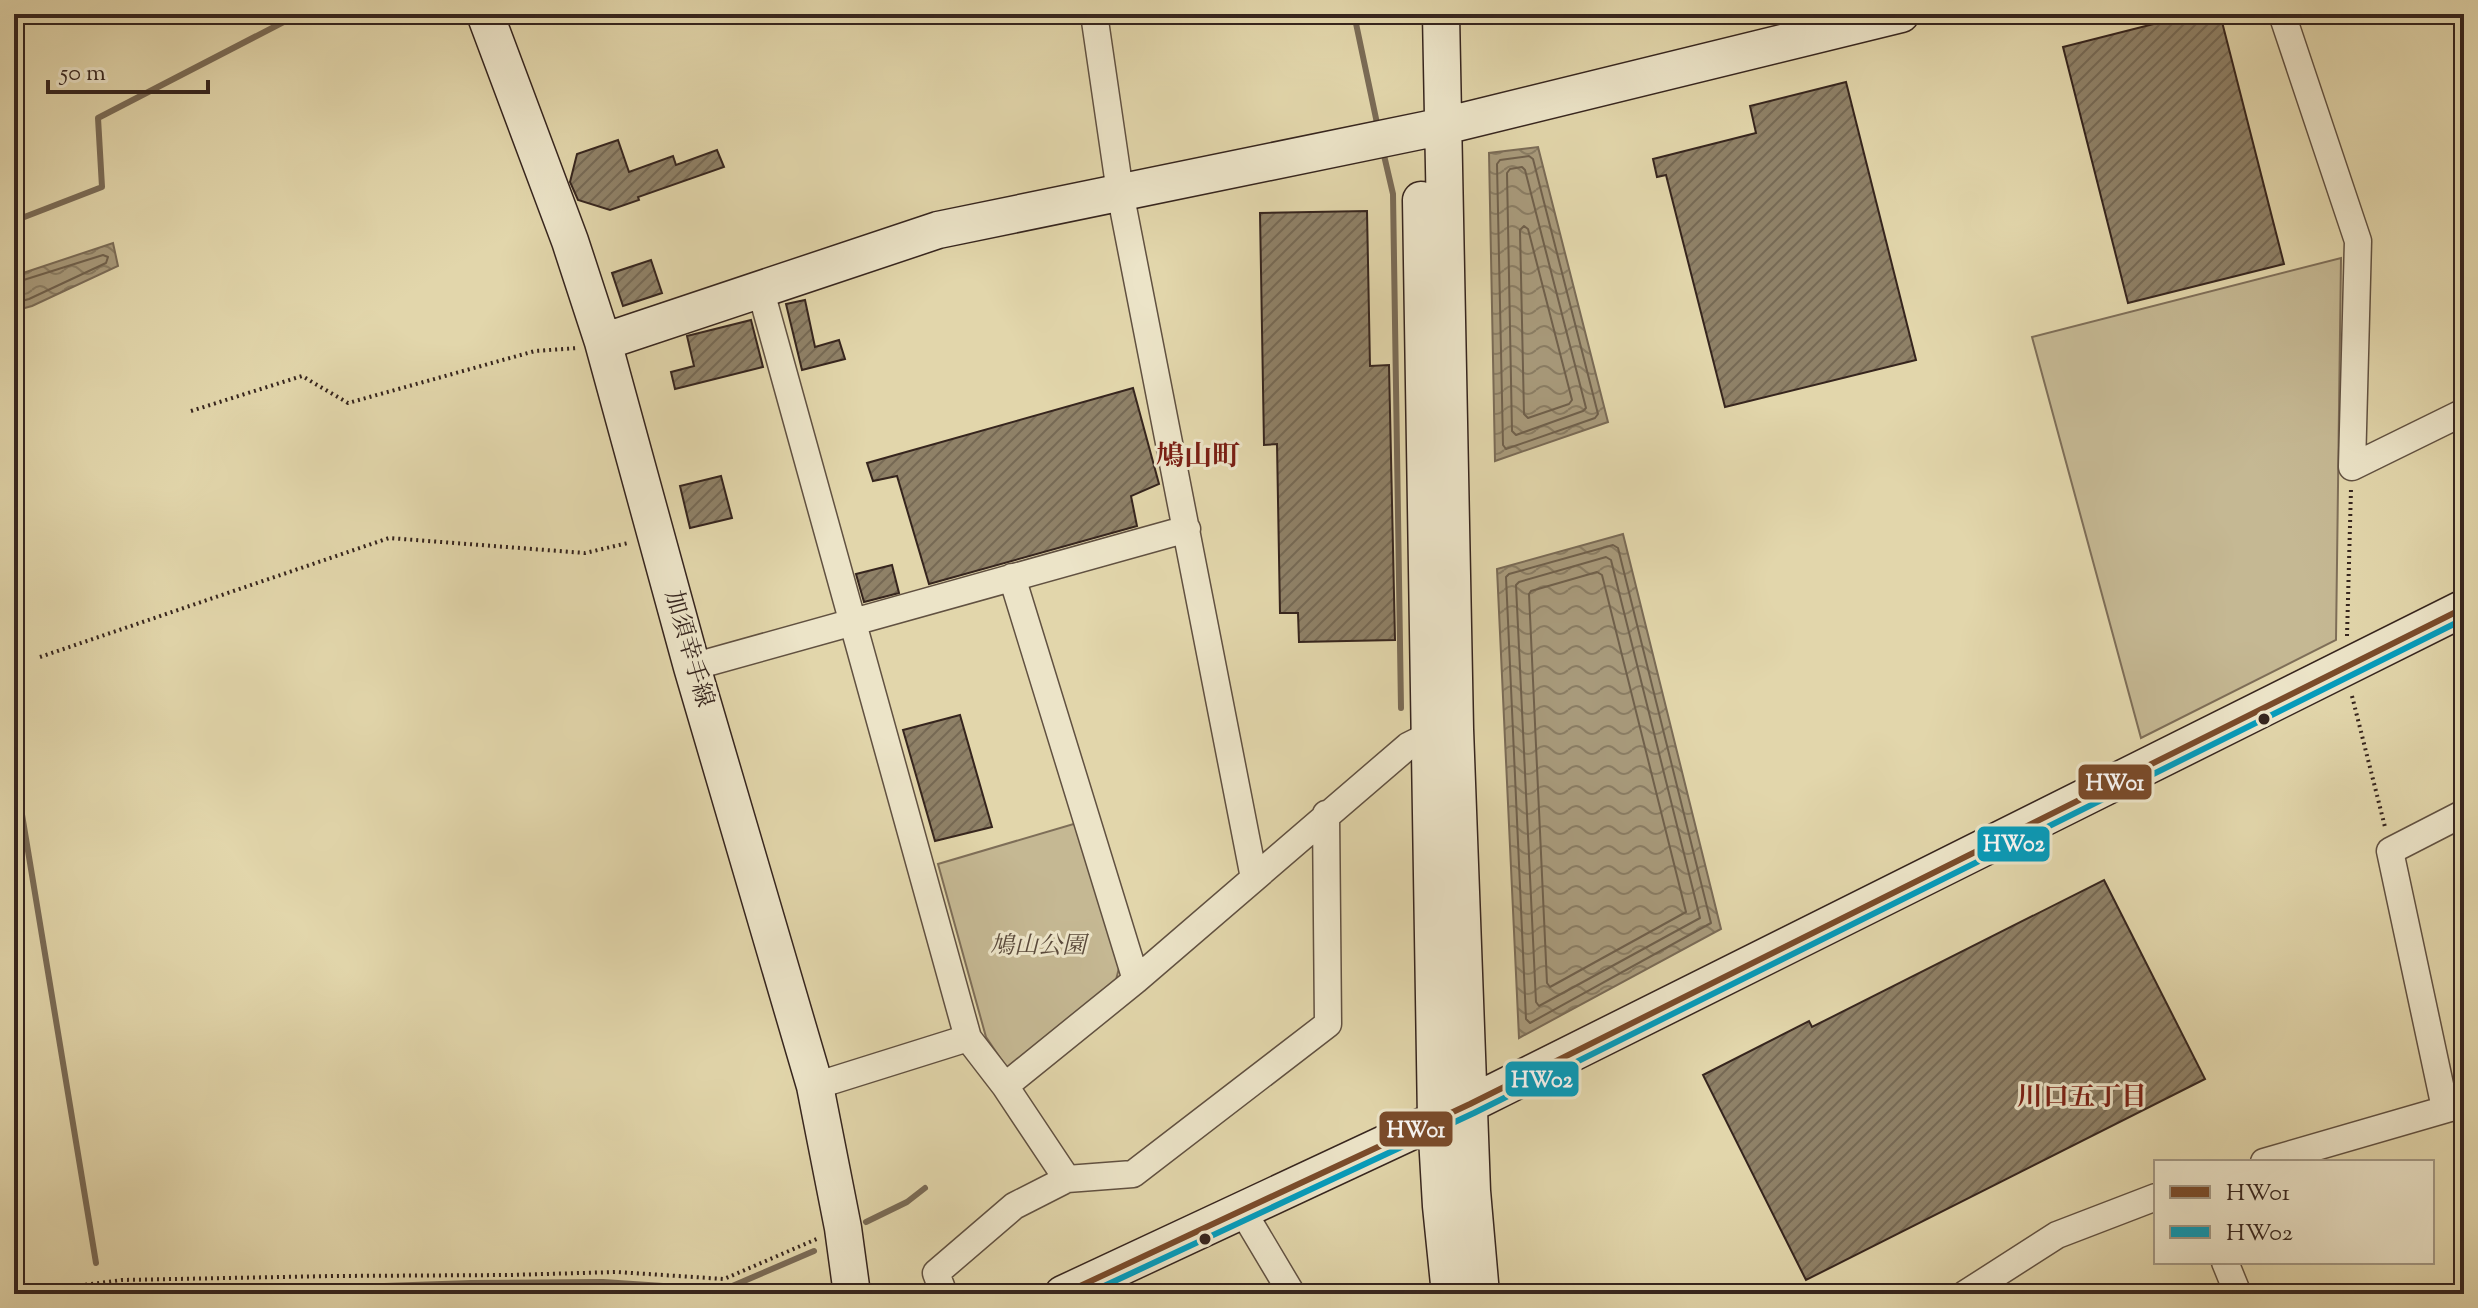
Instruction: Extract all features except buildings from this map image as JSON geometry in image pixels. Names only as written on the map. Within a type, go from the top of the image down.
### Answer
[{"type":"street","name":"加須幸手線","points":[[485,14],[570,241],[603,342],[692,667],[815,1086],[843,1228],[852,1294]]},
{"type":"street","points":[[1094,14],[1120,192],[1254,878]]},
{"type":"street","points":[[1417,14],[1432,129]]},
{"type":"street","points":[[1441,14],[1432,129],[1443,732],[1436,1120],[1450,1294]]},
{"type":"street","points":[[603,342],[938,230],[1432,129],[1901,14]]},
{"type":"street","points":[[2282,14],[2358,241],[2352,467],[2464,412]]},
{"type":"street","points":[[760,288],[855,621],[968,1038],[1005,1086],[1067,1179]]},
{"type":"street","points":[[692,667],[1187,529]]},
{"type":"street","points":[[1012,577],[1136,980]]},
{"type":"street","points":[[1063,1294],[1470,1104],[2464,608]]},
{"type":"street","points":[[1005,1086],[1136,980],[1408,746],[1443,732]]},
{"type":"street","points":[[1443,732],[1481,1294]]},
{"type":"street","points":[[2271,1160],[2455,1106],[2390,851],[2464,813]]},
{"type":"street","points":[[944,1294],[936,1273],[1014,1206],[1067,1179],[1133,1174],[1328,1024],[1326,814]]},
{"type":"street","points":[[815,1086],[968,1038]]},
{"type":"street","points":[[1965,1294],[2057,1235],[2154,1198]]},
{"type":"street","points":[[1242,1210],[1292,1294]]},
{"type":"street","points":[[2226,1264],[2238,1294]]},
{"type":"path","points":[[191,411],[302,376],[348,403],[535,351],[583,348],[603,342]]},
{"type":"path","points":[[40,657],[389,538],[585,553],[657,536]]},
{"type":"path","points":[[14,1265],[27,1293],[122,1280],[617,1272],[724,1279],[843,1228]]},
{"type":"green space","points":[[2341,258],[2336,640],[2141,738],[2032,337]]},
{"type":"green space","name":"鳩山公園","points":[[1077,823],[1120,964],[1116,980],[1007,1068],[986,1037],[938,864]]},
{"type":"water","points":[[1538,147],[1608,422],[1495,461],[1489,153]]},
{"type":"water","points":[[113,243],[118,266],[32,306],[14,311],[14,276]]},
{"type":"water","points":[[1623,534],[1721,929],[1519,1038],[1497,569]]},
{"type":"waterway","points":[[14,221],[102,187],[98,118],[299,14]]},
{"type":"waterway","points":[[1354,14],[1378,128]]},
{"type":"waterway","points":[[1383,151],[1393,194],[1401,708]]},
{"type":"waterway","points":[[14,766],[96,1263]]},
{"type":"waterway","points":[[866,1222],[907,1202],[925,1188]]},
{"type":"waterway","points":[[153,1294],[471,1283],[603,1282],[723,1290],[814,1251]]},
{"type":"transit line","name":"HW01","points":[[1063,1294],[1470,1104],[2464,608]]},
{"type":"transit line","name":"HW02","points":[[1087,1294],[1474,1113],[2464,619]]},
{"type":"district","name":"鳩山町","points":[[1198,458]]},
{"type":"district","name":"川口五丁目","points":[[2082,1098]]}]
